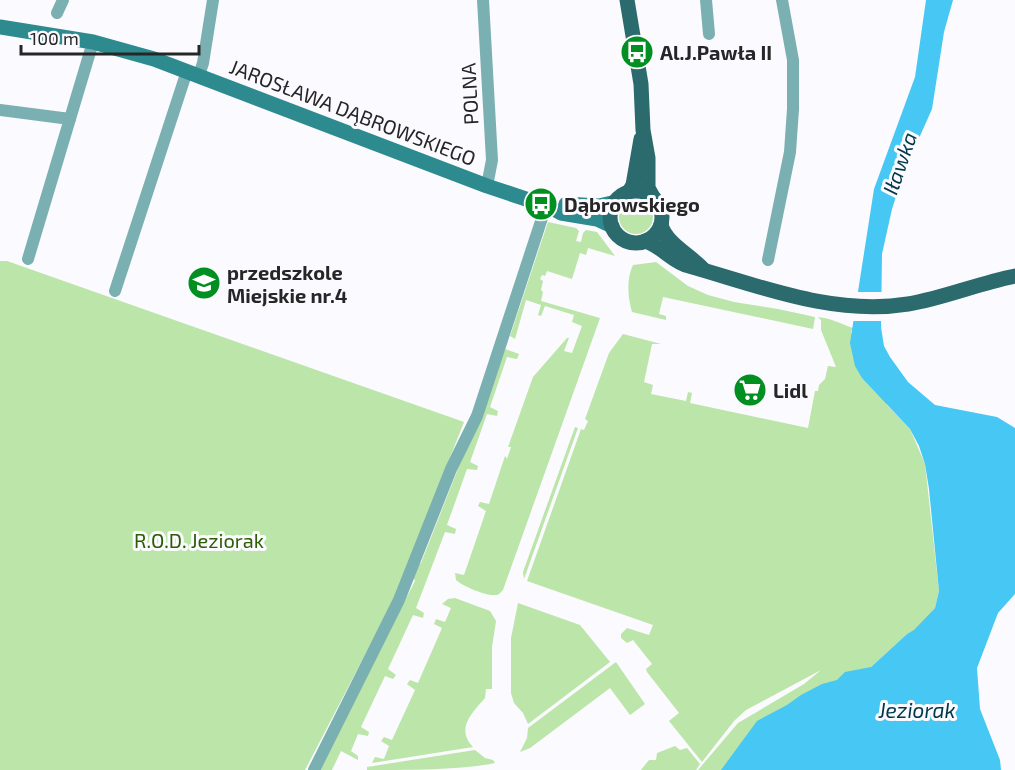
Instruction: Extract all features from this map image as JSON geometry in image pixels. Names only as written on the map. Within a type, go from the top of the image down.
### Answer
[{"type":"main road","points":[[627,0],[639,73],[643,130],[648,158],[648,188],[661,210],[663,234],[690,255],[703,269]]},
{"type":"main road","points":[[643,130],[633,185],[629,192],[616,202],[611,213],[612,226],[615,232],[625,240],[654,244],[687,266],[789,295],[840,305],[892,306],[928,300],[967,287],[1015,276]]},
{"type":"main road","points":[[629,192],[646,193],[653,197]]},
{"type":"main road","points":[[645,242],[657,232],[661,225]]},
{"type":"street","points":[[57,13],[63,0]]},
{"type":"street","points":[[115,291],[193,73],[203,63],[213,0]]},
{"type":"street","name":"POLNA","points":[[483,0],[492,159],[487,186]]},
{"type":"street","points":[[706,0],[709,34]]},
{"type":"street","points":[[768,260],[790,152],[793,109],[793,60],[782,0]]},
{"type":"street","name":"JAROSŁAWA DĄBROWSKIEGO","points":[[0,27],[93,42],[136,53],[487,186],[548,206],[561,213],[597,219],[612,226]]},
{"type":"street","points":[[28,259],[93,42]]},
{"type":"street","points":[[0,110],[70,119]]},
{"type":"street","name":"JAROSŁAWA DĄBROWSKIEGO","points":[[548,206],[563,204],[599,206],[616,202]]},
{"type":"street","points":[[314,770],[399,600],[451,469],[477,416],[548,206]]},
{"type":"green space","points":[[636,200],[648,205],[653,217],[648,229],[636,234],[624,229],[619,217],[624,205]]},
{"type":"green space","points":[[548,222],[576,228],[579,231],[576,241],[581,242],[586,230],[597,232],[615,256],[588,248],[586,255],[580,253],[572,279],[547,271],[540,279],[543,281],[541,301],[600,318],[503,590],[498,595],[491,595],[459,582],[456,580],[455,573],[464,575],[486,511],[478,506],[480,502],[489,504],[505,456],[507,459],[511,447],[508,447],[533,377],[567,338],[569,338],[564,351],[572,353],[582,326],[572,322],[574,315],[545,306],[541,316],[538,315],[541,305],[526,300],[515,339],[510,336]]},
{"type":"green space","name":"R.O.D. Jeziorak","points":[[0,261],[7,261],[464,422],[395,597],[305,770],[0,770]]},
{"type":"green space","points":[[656,262],[688,286],[708,295],[815,317],[813,329],[663,297],[659,314],[666,316],[666,320],[632,312],[628,288],[633,265]]},
{"type":"green space","points":[[818,317],[853,328],[851,332],[887,405],[910,429],[925,464],[939,591],[935,608],[914,631],[907,634],[871,667],[745,770],[698,770],[738,723],[804,684],[821,670],[746,710],[734,721],[702,762],[669,721],[679,713],[647,672],[646,669],[652,664],[633,640],[627,643],[621,638],[621,634],[627,628],[649,635],[653,625],[527,581],[581,429],[584,430],[588,421],[585,419],[609,353],[623,334],[661,344],[652,344],[644,382],[653,385],[651,394],[686,401],[688,392],[692,393],[690,403],[808,428],[815,391],[818,391],[819,385],[825,379],[828,366],[836,367],[821,330],[821,320]]},
{"type":"green space","points":[[505,349],[519,354],[517,359],[507,357],[490,407],[498,411],[497,416],[487,414],[470,462],[478,466],[477,470],[467,469],[447,525],[456,529],[455,534],[445,532],[416,608],[424,613],[423,618],[413,615],[388,669],[396,675],[393,679],[385,676],[361,727],[369,732],[368,736],[358,734],[351,751],[358,756],[358,760],[341,751],[332,770],[319,770],[415,581],[413,577],[417,565],[421,563]]},
{"type":"green space","points":[[575,427],[578,428],[524,579],[523,572]]},
{"type":"green space","points":[[455,598],[490,611],[496,621],[492,647],[492,689],[486,689],[485,698],[471,715],[466,727],[468,740],[473,747],[372,763],[375,757],[384,759],[389,746],[381,741],[384,737],[392,740],[415,690],[407,684],[410,680],[418,683],[442,628],[434,624],[436,619],[445,622],[451,608],[442,604],[448,599]]},
{"type":"green space","points":[[518,603],[580,625],[610,662],[528,724],[523,713],[514,703],[511,693],[511,638]]},
{"type":"green space","points":[[616,662],[645,704],[630,715],[610,688],[530,748],[520,752],[527,738],[528,728]]},
{"type":"green space","points":[[675,746],[680,750],[687,748],[700,764],[696,770],[641,770],[649,760],[656,760],[657,753]]},
{"type":"green space","points":[[475,750],[495,763],[415,770],[367,770],[367,767]]},
{"type":"water","name":"Jeziorak","points":[[926,0],[953,0],[944,32],[932,109],[904,172],[892,209],[882,254],[881,327],[884,346],[890,357],[908,382],[935,405],[997,417],[1015,428],[1015,594],[998,613],[977,668],[980,709],[1000,760],[1001,770],[721,770],[757,721],[822,684],[837,680],[845,672],[871,667],[914,630],[935,608],[939,591],[925,464],[910,429],[862,378],[855,366],[850,343],[874,189],[915,77]]},
{"type":"pier","points":[[856,292],[884,292],[884,321],[851,321]]},
{"type":"place","name":"Al.J.Pawła II","points":[[637,52]]},
{"type":"place","name":"Dąbrowskiego","points":[[541,204]]},
{"type":"place","name":"przedszkole Miejskie nr.4","points":[[204,283]]},
{"type":"place","name":"Lidl","points":[[750,390]]},
{"type":"water label","name":"Iławka","points":[[899,163]]}]
